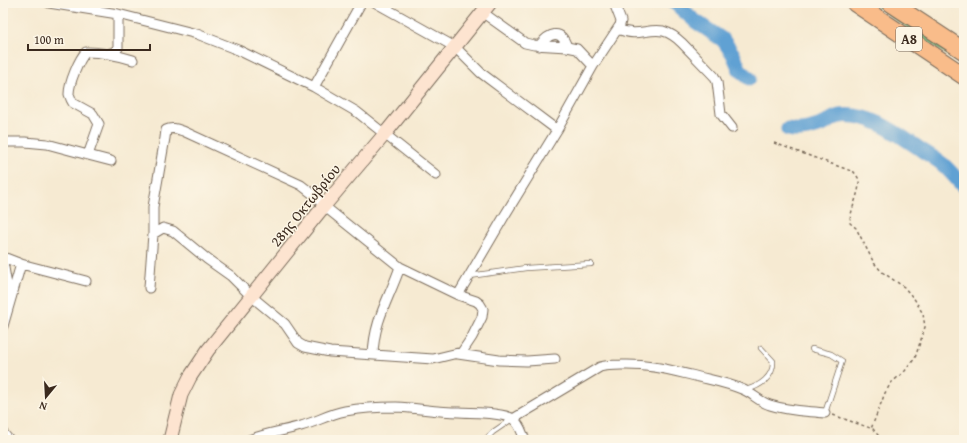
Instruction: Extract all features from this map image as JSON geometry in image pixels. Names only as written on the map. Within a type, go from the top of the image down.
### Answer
[{"type":"highway","name":"Α8","points":[[855,3],[964,76]]},
{"type":"highway","name":"Α8","points":[[892,3],[964,51]]},
{"type":"street","points":[[48,3],[118,14],[197,34],[219,42],[314,87],[357,112],[436,175]]},
{"type":"street","points":[[74,7],[87,3]]},
{"type":"street","points":[[314,87],[361,3]]},
{"type":"street","points":[[376,3],[455,48],[481,73],[557,130]]},
{"type":"street","points":[[458,295],[505,214],[557,130],[593,66],[618,28],[621,21],[614,3]]},
{"type":"street","points":[[486,8],[525,43],[539,46],[549,36],[557,34],[565,41],[567,47],[577,49],[593,66]]},
{"type":"street","name":"28ης Οκτωβρίου","points":[[170,440],[181,396],[190,377],[208,350],[486,8]]},
{"type":"street","points":[[110,53],[114,52],[118,48],[118,14]]},
{"type":"street","points":[[618,28],[632,34],[663,32],[677,38],[714,76],[717,82],[721,114],[732,128]]},
{"type":"street","points":[[88,155],[99,124],[93,114],[73,103],[69,93],[72,80],[84,54],[86,52],[110,53],[133,60]]},
{"type":"street","points":[[149,288],[153,234],[153,207],[166,130],[170,128],[183,131],[301,185],[314,195],[324,206],[400,267],[458,295],[476,301],[482,306],[483,312],[467,346],[458,354]]},
{"type":"street","points":[[3,142],[47,144],[111,161]]},
{"type":"street","points":[[153,234],[163,228],[173,231],[207,259],[231,276],[251,296],[285,324],[298,343],[305,348],[330,352],[433,359],[458,354],[499,360],[555,359]]},
{"type":"street","points":[[3,257],[20,264],[86,280]]},
{"type":"street","points":[[3,262],[7,301]]},
{"type":"street","points":[[3,326],[7,301],[20,264]]},
{"type":"street","points":[[373,355],[375,335],[382,309],[400,267]]},
{"type":"street","points":[[513,419],[600,367],[637,364],[721,381],[746,390],[762,402],[771,406],[825,413]]},
{"type":"street","points":[[249,440],[263,434],[302,426],[344,411],[379,407],[410,408],[444,412],[488,413],[513,419],[518,425],[525,440]]},
{"type":"street","points":[[3,433],[9,440]]},
{"type":"lane","points":[[470,276],[526,268],[590,264]]},
{"type":"lane","points":[[746,390],[760,385],[770,375],[772,370],[773,361],[761,348]]},
{"type":"lane","points":[[812,349],[831,354],[842,361],[825,413]]},
{"type":"lane","points":[[485,440],[493,432],[513,419]]},
{"type":"path","points":[[774,143],[854,172],[859,180],[850,215],[850,223],[856,228],[874,263],[882,272],[904,287],[915,300],[923,314],[925,327],[915,358],[905,371],[891,383],[885,393],[871,429]]},
{"type":"path","points":[[825,413],[873,429],[882,440]]},
{"type":"green space","points":[[870,3],[878,3],[964,61],[964,66]]},
{"type":"waterway","points":[[675,3],[695,21],[723,40],[733,54],[740,70],[749,78]]},
{"type":"waterway","points":[[788,129],[802,130],[811,128],[824,124],[833,118],[840,116],[851,116],[874,121],[939,161],[964,187]]}]
